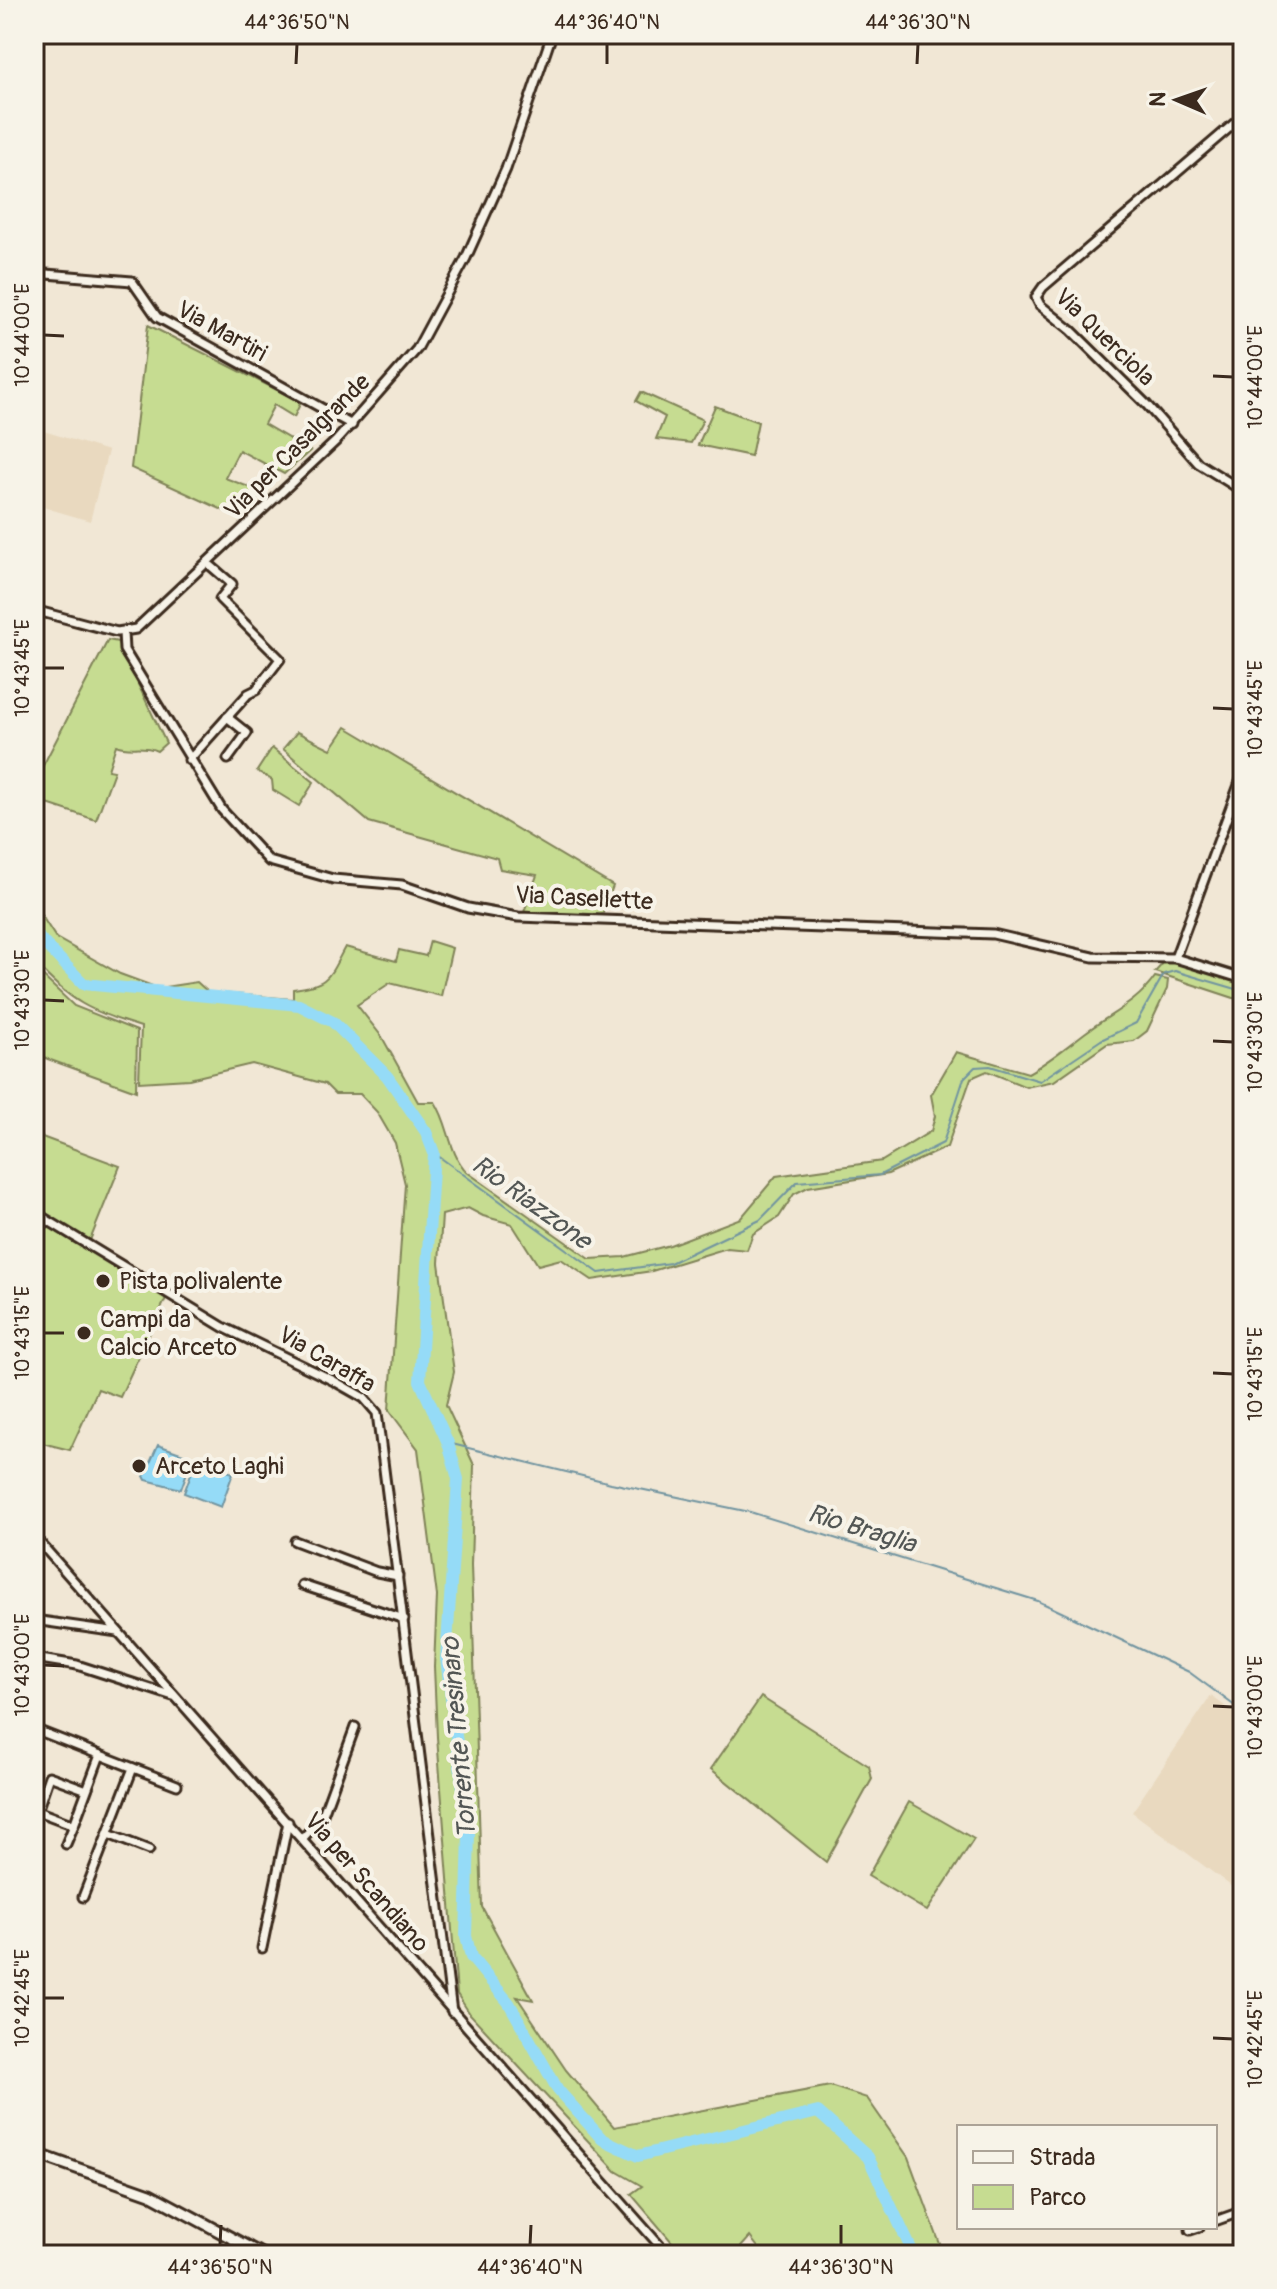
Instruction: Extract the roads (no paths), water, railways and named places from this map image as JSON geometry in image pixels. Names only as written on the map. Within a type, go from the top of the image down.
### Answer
[{"type":"main road","points":[[34,2153],[150,2194],[263,2255]]},
{"type":"street","name":"Via per Casalgrande","points":[[123,632],[149,620],[352,425],[417,349],[466,258],[518,138],[552,34]]},
{"type":"street","name":"Via Querciola","points":[[1243,116],[1043,287],[1036,297],[1040,305],[1071,330],[1147,405],[1198,463],[1243,491]]},
{"type":"street","name":"Via Martiri","points":[[34,273],[132,281],[157,317],[352,425]]},
{"type":"street","points":[[189,760],[256,690],[280,659],[220,599],[232,584],[211,566]]},
{"type":"street","points":[[34,610],[123,632]]},
{"type":"street","name":"Via Casellette","points":[[123,632],[124,650],[189,760],[222,810],[269,861],[333,879],[402,885],[468,908],[518,917],[993,934],[1093,957],[1175,958],[1243,979]]},
{"type":"street","points":[[227,717],[247,733],[228,759]]},
{"type":"street","points":[[1175,958],[1243,774]]},
{"type":"street","name":"Via Caraffa","points":[[34,1212],[223,1327],[334,1381],[371,1405],[379,1423],[452,2012]]},
{"type":"street","name":"Via per Scandiano","points":[[34,1536],[668,2255]]},
{"type":"street","points":[[295,1541],[377,1572],[398,1576]]},
{"type":"street","points":[[302,1585],[404,1619]]},
{"type":"street","points":[[34,1620],[118,1632]]},
{"type":"street","points":[[34,1658],[77,1665],[139,1682],[175,1696]]},
{"type":"street","points":[[139,1682],[148,1666]]},
{"type":"street","points":[[303,1838],[322,1817],[355,1727]]},
{"type":"street","points":[[34,1729],[177,1785]]},
{"type":"street","points":[[66,1844],[100,1755]]},
{"type":"street","points":[[83,1897],[133,1768]]},
{"type":"street","points":[[74,1825],[37,1811],[49,1776],[87,1790]]},
{"type":"street","points":[[262,1948],[288,1822]]},
{"type":"street","points":[[108,1834],[149,1850]]},
{"type":"street","points":[[1217,2220],[1243,2211]]},
{"type":"water","points":[[158,1445],[189,1456],[191,1461],[181,1489],[146,1480],[144,1476]]},
{"type":"water","points":[[196,1460],[233,1473],[221,1507],[184,1493]]},
{"type":"waterway","name":"Torrente Tresinaro","points":[[34,933],[84,984],[299,1005],[333,1022],[387,1076],[426,1132],[434,1153],[420,1381],[448,1443],[458,1479],[446,1659],[469,1834],[466,1936],[471,1957],[509,2003],[558,2090],[602,2139],[638,2156],[818,2112],[868,2157],[914,2255]]},
{"type":"waterway","name":"Rio Riazzone","points":[[434,1153],[599,1273],[670,1263],[760,1220],[797,1182],[880,1175],[943,1143],[964,1078],[975,1067],[990,1066],[1040,1081],[1101,1040],[1136,1023],[1164,974],[1175,971],[1243,991]]},
{"type":"waterway","name":"Rio Braglia","points":[[448,1443],[611,1483],[750,1512],[1038,1601],[1189,1672],[1239,1709],[1243,1708]]},
{"type":"place","name":"Pista polivalente","points":[[103,1281]]},
{"type":"place","name":"Campi da Calcio Arceto","points":[[84,1333]]},
{"type":"place","name":"Arceto Laghi","points":[[139,1466]]}]
